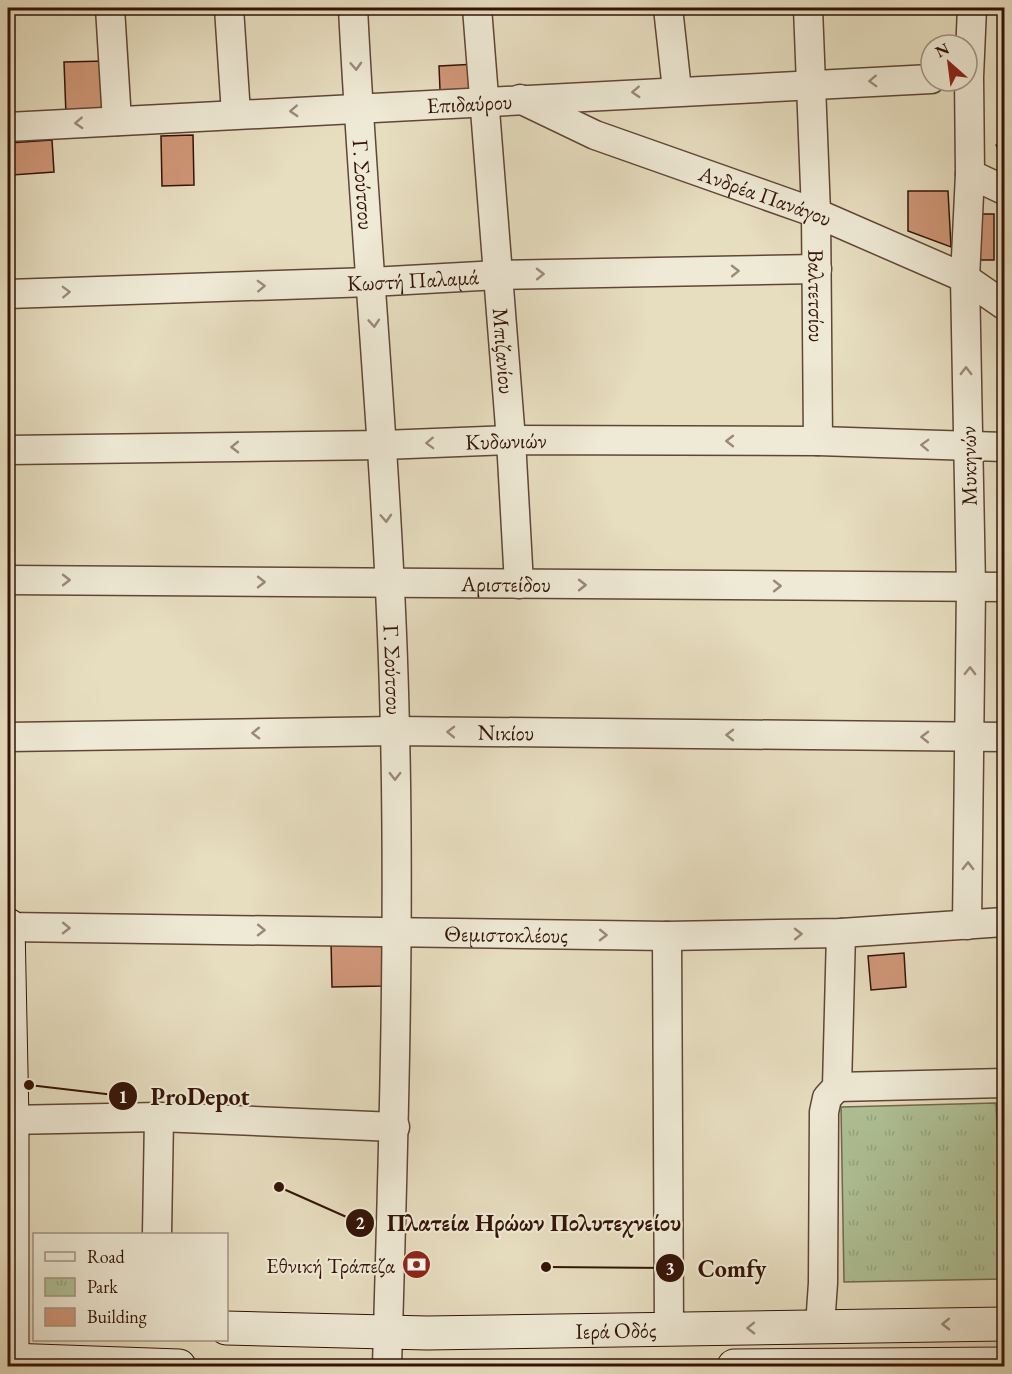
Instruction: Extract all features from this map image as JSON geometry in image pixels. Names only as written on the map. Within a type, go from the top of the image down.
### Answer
[{"type":"main road","points":[[8,926],[10,1120],[18,1322],[10,1360],[91,1366],[178,1366]]},
{"type":"main road","name":"Ιερά Οδός","points":[[228,1328],[388,1332],[669,1330],[1005,1323]]},
{"type":"main road","points":[[734,1366],[1005,1364]]},
{"type":"street","points":[[110,8],[117,121]]},
{"type":"street","points":[[229,8],[236,114]]},
{"type":"street","name":"Γ. Σούτσου","points":[[353,8],[390,582],[395,731],[395,1127],[387,1366]]},
{"type":"street","name":"Μπιζανίου","points":[[477,8],[511,440],[519,585]]},
{"type":"street","points":[[668,8],[676,90]]},
{"type":"street","name":"Βαλτετσίου","points":[[808,8],[816,213],[818,441]]},
{"type":"street","name":"Μυκηνών","points":[[971,33],[972,8]]},
{"type":"street","name":"Επιδαύρου","points":[[8,127],[676,90],[919,79]]},
{"type":"street","name":"Μυκηνών","points":[[968,93],[970,174],[966,278],[971,587],[968,925]]},
{"type":"street","name":"Ανδρέα Πανάγου","points":[[520,99],[595,135],[816,213],[966,278],[1005,305]]},
{"type":"street","points":[[970,174],[1005,190]]},
{"type":"street","name":"Κωστή Παλαμά","points":[[8,294],[371,282],[498,274],[817,269]]},
{"type":"street","name":"Κυδωνιών","points":[[8,450],[382,445],[511,440],[818,441],[1005,447]]},
{"type":"street","name":"Αριστείδου","points":[[8,580],[1005,587]]},
{"type":"street","name":"Νικίου","points":[[8,737],[395,731],[1005,737]]},
{"type":"street","name":"Θεμιστοκλέους","points":[[8,926],[667,936],[841,933],[1005,922]]},
{"type":"street","points":[[820,1326],[824,1283],[824,1112],[827,1098],[837,1087],[841,933]]},
{"type":"street","points":[[667,936],[669,1330]]},
{"type":"street","points":[[837,1087],[1005,1083]]},
{"type":"street","points":[[158,1233],[159,1117]]},
{"type":"street","points":[[10,1120],[159,1117],[395,1127]]},
{"type":"green space","points":[[996,1103],[1004,1279],[844,1282],[841,1107]]},
{"type":"building","points":[[105,61],[107,112],[66,115],[64,62]]},
{"type":"building","points":[[477,64],[478,89],[440,90],[439,66]]},
{"type":"building","points":[[193,135],[194,185],[162,186],[161,136]]},
{"type":"building","points":[[52,140],[54,172],[12,175],[9,143]]},
{"type":"building","points":[[908,191],[948,191],[951,247],[908,231]]},
{"type":"building","points":[[977,214],[994,214],[994,260],[977,260]]},
{"type":"building","points":[[331,942],[384,942],[384,986],[332,987]]},
{"type":"building","points":[[904,953],[906,987],[871,990],[868,956]]},
{"type":"place","name":"ProDepot","points":[[29,1085]]},
{"type":"place","name":"Πλατεία Ηρώων Πολυτεχνείου","points":[[279,1187]]},
{"type":"place","name":"Εθνική Τράπεζα","points":[[416,1265]]},
{"type":"place","name":"Comfy","points":[[546,1267]]}]
